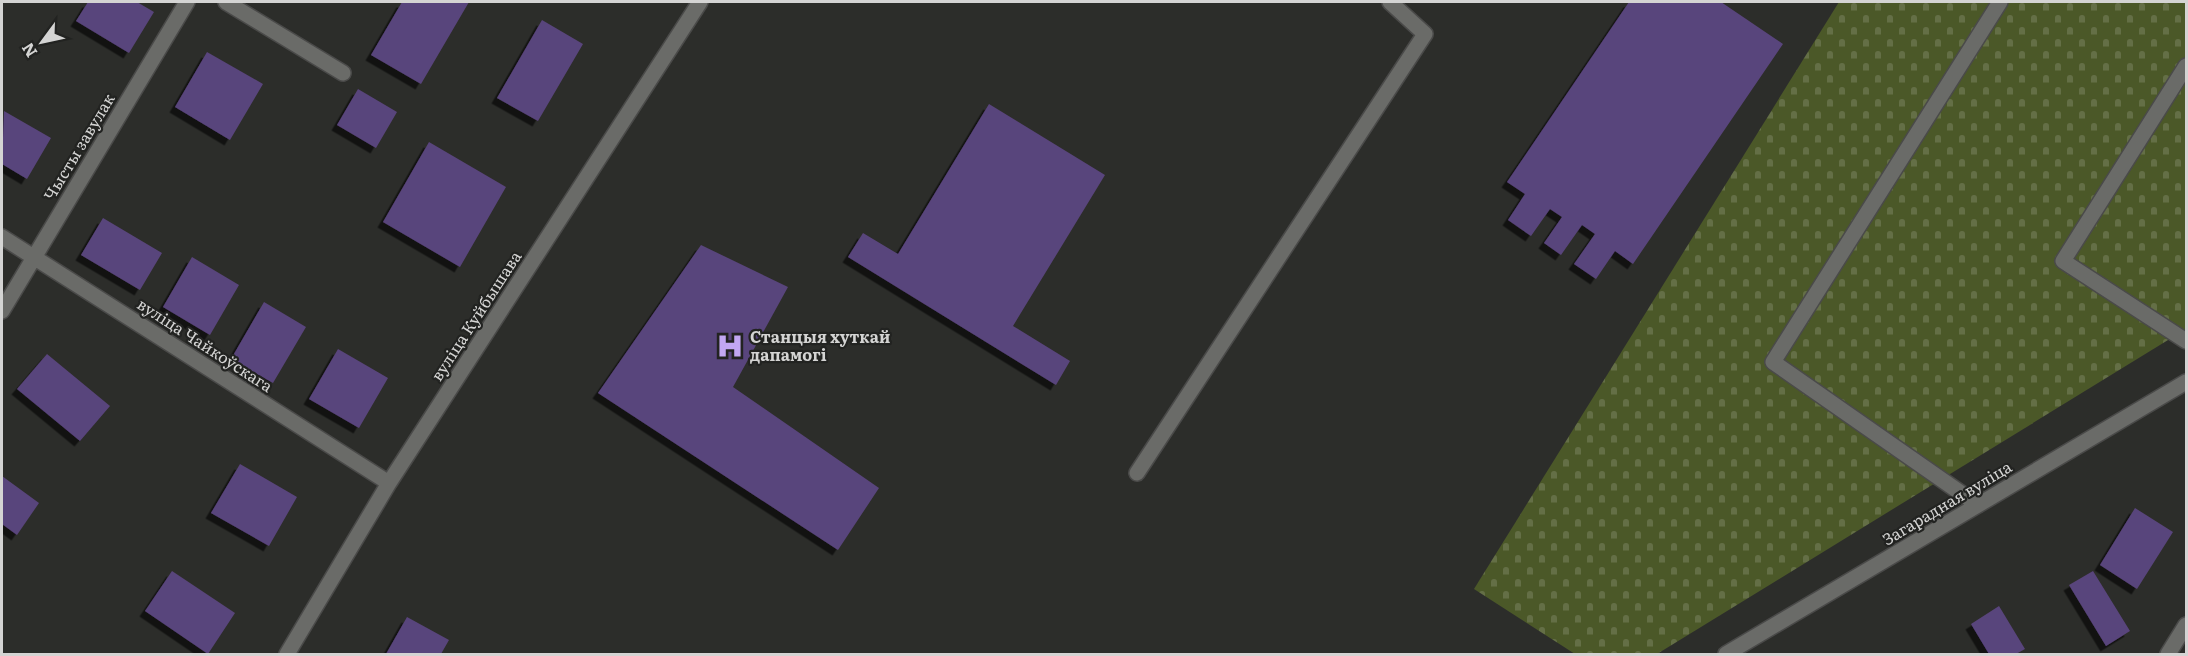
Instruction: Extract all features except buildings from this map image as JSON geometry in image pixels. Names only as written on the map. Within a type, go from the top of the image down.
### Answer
[{"type":"street","name":"Чысты завулак","points":[[2,312],[187,2]]},
{"type":"street","points":[[226,2],[343,73]]},
{"type":"street","name":"вуліца Куйбышава","points":[[287,654],[389,483],[700,2]]},
{"type":"street","points":[[1137,473],[1425,34],[1390,2]]},
{"type":"street","points":[[1978,505],[1773,362],[2000,2]]},
{"type":"street","points":[[2187,66],[2063,261],[2187,341]]},
{"type":"street","name":"вуліца Чайкоўскага","points":[[2,237],[389,483]]},
{"type":"street","name":"Загарадная вуліца","points":[[1726,654],[2187,382]]},
{"type":"street","points":[[2168,654],[2187,625]]},
{"type":"green space","points":[[1839,2],[2186,2],[2186,329],[1657,654],[1575,654],[1474,589]]},
{"type":"place","name":"Станцыя хуткай дапамогі","points":[[730,346]]}]
